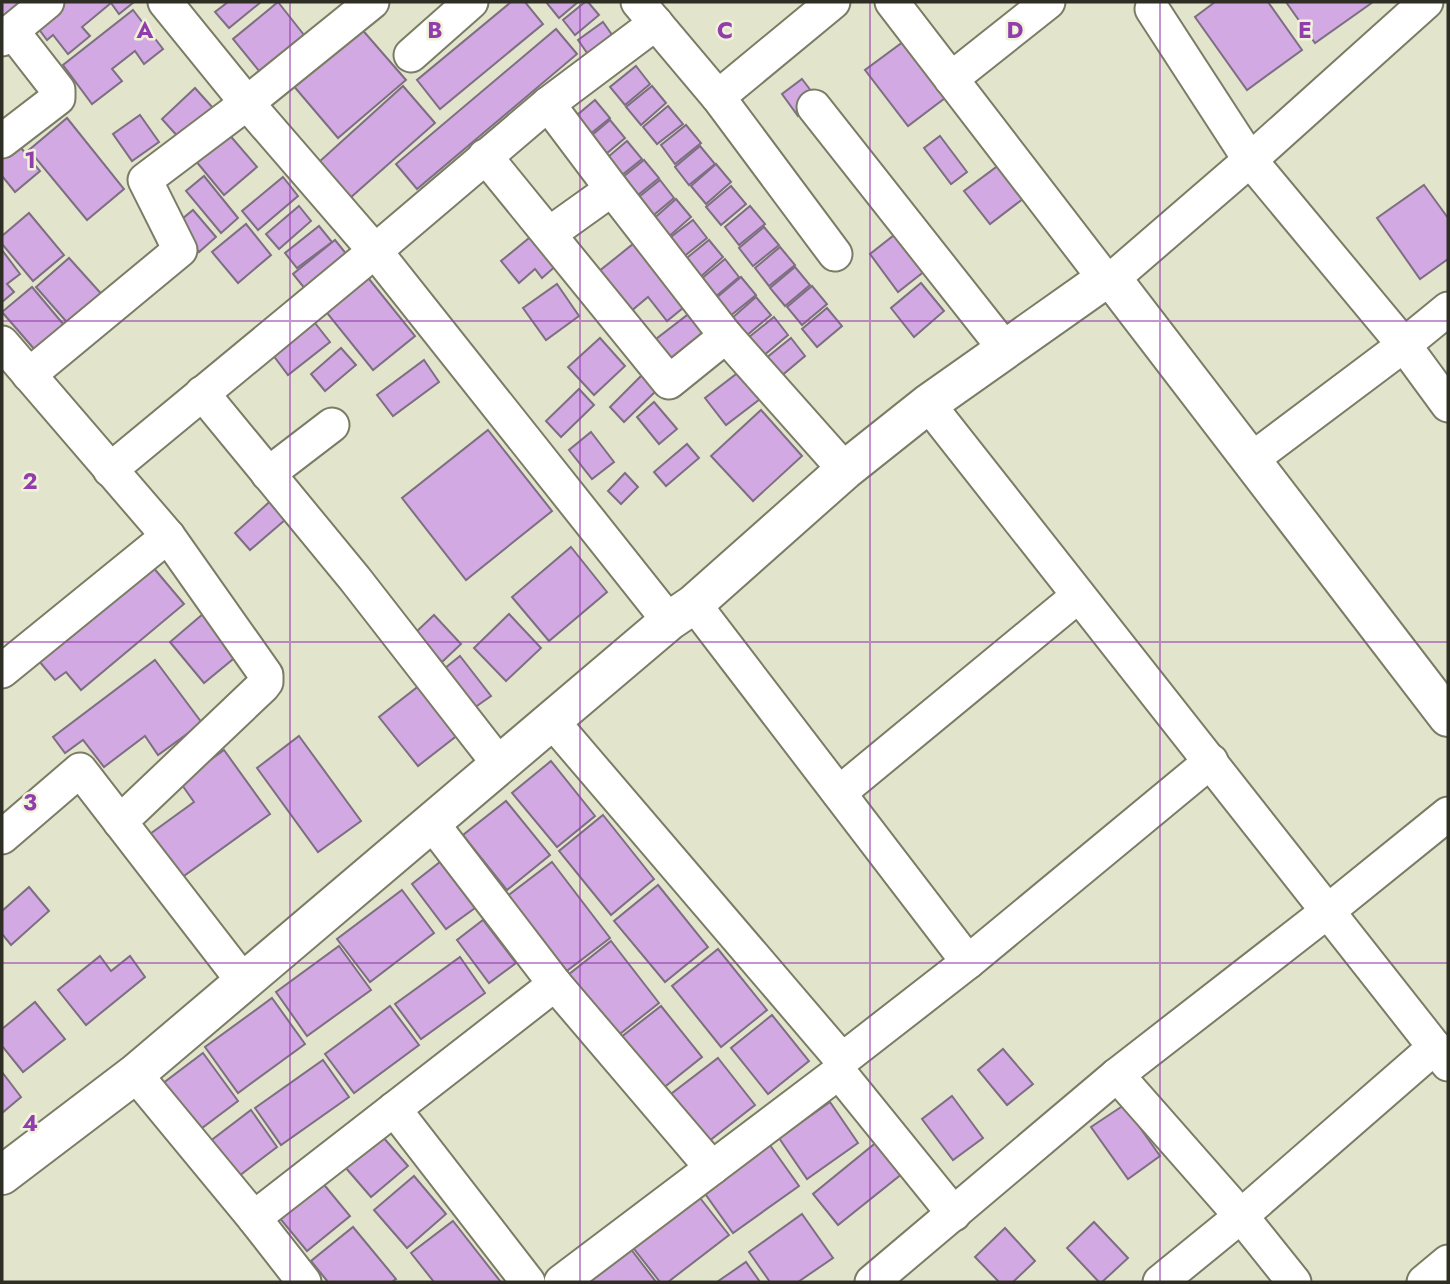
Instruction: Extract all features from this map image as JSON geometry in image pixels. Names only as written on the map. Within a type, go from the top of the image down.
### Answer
[{"type":"street","points":[[2,141],[58,98],[58,90],[7,35],[47,2]]},
{"type":"street","points":[[165,2],[247,103],[839,793],[968,962]]},
{"type":"street","points":[[29,375],[180,250],[145,180],[247,103],[372,2]]},
{"type":"street","points":[[411,55],[471,2]]},
{"type":"street","points":[[718,97],[833,2]]},
{"type":"street","points":[[892,2],[1108,280],[1119,288],[1448,717]]},
{"type":"street","points":[[951,79],[1048,2]]},
{"type":"street","points":[[2,1175],[135,1074],[845,470],[928,404],[1100,281],[1108,280],[1250,160],[1426,2]]},
{"type":"street","points":[[1152,9],[1250,160],[1404,345],[1448,405]]},
{"type":"street","points":[[110,470],[548,104],[647,12],[718,97],[835,254]]},
{"type":"street","points":[[548,104],[726,336],[845,470]]},
{"type":"street","points":[[814,107],[1005,349]]},
{"type":"street","points":[[485,156],[669,382],[726,336]]},
{"type":"street","points":[[549,234],[612,189]]},
{"type":"street","points":[[1251,460],[1448,309]]},
{"type":"street","points":[[2,343],[168,536],[266,675],[266,682],[120,822]]},
{"type":"street","points":[[202,393],[355,579],[499,764]]},
{"type":"street","points":[[928,404],[1441,1056],[1160,1282]]},
{"type":"street","points":[[268,474],[332,425]]},
{"type":"street","points":[[2,671],[168,536]]},
{"type":"street","points":[[839,793],[1077,596]]},
{"type":"street","points":[[552,721],[840,1066],[954,1214]]},
{"type":"street","points":[[561,1282],[712,1168],[840,1066],[1211,761]]},
{"type":"street","points":[[2,837],[80,770],[243,981]]},
{"type":"street","points":[[872,1282],[1117,1075],[1448,814]]},
{"type":"street","points":[[431,822],[555,984],[712,1168]]},
{"type":"street","points":[[254,1218],[555,984]]},
{"type":"street","points":[[135,1074],[304,1282]]},
{"type":"street","points":[[1117,1075],[1241,1216],[1294,1282]]},
{"type":"street","points":[[394,1109],[528,1282]]},
{"type":"street","points":[[1424,1282],[1448,1262]]},
{"type":"building","points":[[2,2],[31,2],[2,27]]},
{"type":"building","points":[[54,2],[134,2],[119,14],[111,3],[82,27],[90,36],[68,54],[53,35],[47,40],[32,20]]},
{"type":"building","points":[[228,2],[261,2],[229,28],[215,12]]},
{"type":"building","points":[[278,2],[308,40],[264,77],[233,39]]},
{"type":"building","points":[[511,2],[525,2],[543,24],[440,109],[417,80]]},
{"type":"building","points":[[546,2],[578,2],[559,18]]},
{"type":"building","points":[[585,2],[599,15],[575,35],[563,20]]},
{"type":"building","points":[[1215,2],[1268,2],[1302,50],[1247,90],[1195,17]]},
{"type":"building","points":[[1286,2],[1373,2],[1315,43]]},
{"type":"building","points":[[133,10],[163,49],[144,64],[135,51],[112,69],[122,81],[92,104],[63,65]]},
{"type":"building","points":[[603,22],[615,39],[590,57],[578,40]]},
{"type":"building","points":[[359,26],[406,80],[338,138],[292,84]]},
{"type":"building","points":[[556,29],[577,54],[417,189],[396,164]]},
{"type":"building","points":[[907,39],[949,95],[908,126],[865,70]]},
{"type":"building","points":[[636,66],[650,84],[625,105],[610,87]]},
{"type":"building","points":[[802,79],[818,100],[798,116],[782,94]]},
{"type":"building","points":[[403,86],[435,123],[350,198],[319,162]]},
{"type":"building","points":[[652,86],[666,103],[641,125],[626,107]]},
{"type":"building","points":[[195,88],[213,108],[180,139],[162,119]]},
{"type":"building","points":[[595,100],[610,118],[584,139],[570,121]]},
{"type":"building","points":[[668,106],[683,124],[657,144],[643,127]]},
{"type":"building","points":[[140,115],[159,142],[132,161],[113,134]]},
{"type":"building","points":[[67,118],[124,189],[87,220],[29,150]]},
{"type":"building","points":[[610,120],[625,138],[600,159],[585,141]]},
{"type":"building","points":[[686,125],[701,143],[675,164],[661,145]]},
{"type":"building","points":[[227,132],[257,167],[224,195],[195,160]]},
{"type":"building","points":[[940,136],[967,172],[951,184],[924,148]]},
{"type":"building","points":[[13,138],[40,171],[15,192],[2,176],[2,147]]},
{"type":"building","points":[[627,141],[642,159],[617,179],[602,162]]},
{"type":"building","points":[[700,146],[715,164],[689,185],[675,167]]},
{"type":"building","points":[[644,160],[659,178],[633,199],[618,181]]},
{"type":"building","points":[[1003,162],[1028,195],[990,224],[964,191]]},
{"type":"building","points":[[716,164],[731,182],[706,204],[691,186]]},
{"type":"building","points":[[204,176],[238,218],[221,233],[186,191]]},
{"type":"building","points":[[283,177],[298,196],[258,230],[242,211]]},
{"type":"building","points":[[660,180],[674,198],[649,219],[634,201]]},
{"type":"building","points":[[1424,185],[1448,218],[1448,259],[1420,279],[1377,218]]},
{"type":"building","points":[[731,186],[746,204],[721,225],[706,207]]},
{"type":"building","points":[[676,199],[691,217],[666,239],[651,221]]},
{"type":"building","points":[[299,206],[311,221],[279,249],[266,234]]},
{"type":"building","points":[[750,206],[765,224],[739,245],[725,227]]},
{"type":"building","points":[[193,210],[216,237],[199,252],[176,224]]},
{"type":"building","points":[[29,213],[64,255],[33,281],[2,244],[2,236]]},
{"type":"building","points":[[693,220],[707,238],[682,258],[667,240]]},
{"type":"building","points":[[246,224],[271,255],[238,283],[212,252]]},
{"type":"building","points":[[319,226],[332,242],[297,268],[285,253]]},
{"type":"building","points":[[764,227],[779,245],[753,266],[739,248]]},
{"type":"building","points":[[898,232],[926,270],[898,292],[870,254]]},
{"type":"building","points":[[534,234],[558,264],[542,278],[535,269],[519,283],[501,261]]},
{"type":"building","points":[[335,240],[352,261],[310,295],[293,274]]},
{"type":"building","points":[[638,240],[689,303],[667,321],[648,297],[630,312],[598,272]]},
{"type":"building","points":[[709,240],[723,257],[698,279],[683,261]]},
{"type":"building","points":[[780,247],[795,265],[769,286],[755,268]]},
{"type":"building","points":[[2,250],[20,274],[7,284],[14,292],[2,302]]},
{"type":"building","points":[[69,258],[105,298],[72,328],[36,287]]},
{"type":"building","points":[[725,259],[739,277],[714,298],[700,280]]},
{"type":"building","points":[[795,267],[810,285],[785,306],[770,288]]},
{"type":"building","points":[[365,274],[415,336],[373,370],[323,308]]},
{"type":"building","points":[[741,277],[756,295],[730,316],[715,299]]},
{"type":"building","points":[[921,283],[944,311],[914,337],[891,308]]},
{"type":"building","points":[[557,284],[579,316],[546,340],[523,308]]},
{"type":"building","points":[[812,286],[827,304],[802,325],[787,307]]},
{"type":"building","points":[[32,287],[64,325],[35,350],[2,312]]},
{"type":"building","points":[[756,297],[771,315],[746,336],[731,319]]},
{"type":"building","points":[[827,308],[842,326],[817,347],[802,329]]},
{"type":"building","points":[[695,309],[713,331],[674,362],[656,339]]},
{"type":"building","points":[[774,317],[788,335],[763,356],[748,338]]},
{"type":"building","points":[[311,318],[330,342],[288,375],[270,351]]},
{"type":"building","points":[[600,338],[625,366],[594,395],[568,367]]},
{"type":"building","points":[[791,338],[805,356],[780,377],[765,359]]},
{"type":"building","points":[[341,348],[356,365],[325,391],[311,374]]},
{"type":"building","points":[[424,360],[439,382],[393,416],[377,395]]},
{"type":"building","points":[[744,368],[764,396],[726,425],[705,398]]},
{"type":"building","points":[[643,374],[658,389],[624,422],[610,407]]},
{"type":"building","points":[[579,389],[594,405],[561,437],[546,421]]},
{"type":"building","points":[[654,402],[677,429],[659,444],[637,417]]},
{"type":"building","points":[[761,410],[802,456],[753,501],[711,456]]},
{"type":"building","points":[[488,430],[552,511],[466,580],[402,498]]},
{"type":"building","points":[[591,432],[614,462],[592,479],[569,450]]},
{"type":"building","points":[[687,444],[699,458],[666,486],[654,472]]},
{"type":"building","points":[[625,473],[638,487],[621,504],[608,491]]},
{"type":"building","points":[[276,496],[292,514],[250,550],[235,533]]},
{"type":"building","points":[[571,547],[607,592],[549,641],[512,597]]},
{"type":"building","points":[[152,566],[184,604],[81,690],[66,672],[55,680],[39,661]]},
{"type":"building","points":[[210,608],[244,650],[204,683],[170,642]]},
{"type":"building","points":[[509,614],[541,648],[506,681],[474,648]]},
{"type":"building","points":[[434,615],[461,644],[442,662],[415,633]]},
{"type":"building","points":[[460,656],[491,696],[474,708],[444,669]]},
{"type":"building","points":[[155,660],[202,723],[158,755],[145,736],[104,767],[83,740],[65,753],[53,737]]},
{"type":"building","points":[[429,678],[468,727],[418,766],[379,717]]},
{"type":"building","points":[[299,736],[361,821],[318,852],[257,768]]},
{"type":"building","points":[[224,750],[270,814],[181,878],[150,834],[194,802],[180,782]]},
{"type":"building","points":[[551,761],[595,816],[557,847],[512,793]]},
{"type":"building","points":[[506,801],[550,855],[507,890],[463,835]]},
{"type":"building","points":[[603,815],[654,879],[611,915],[559,851]]},
{"type":"building","points":[[440,862],[475,908],[446,929],[412,884]]},
{"type":"building","points":[[552,862],[610,938],[564,973],[506,897]]},
{"type":"building","points":[[658,885],[708,947],[665,982],[614,921]]},
{"type":"building","points":[[29,887],[49,911],[11,945],[2,934],[2,911]]},
{"type":"building","points":[[402,890],[434,933],[370,982],[337,939]]},
{"type":"building","points":[[483,920],[516,963],[489,983],[457,940]]},
{"type":"building","points":[[611,941],[659,1003],[616,1037],[568,975]]},
{"type":"building","points":[[339,946],[371,990],[307,1036],[276,992]]},
{"type":"building","points":[[718,949],[767,1010],[721,1047],[672,986]]},
{"type":"building","points":[[100,956],[111,971],[130,956],[145,977],[86,1025],[58,990]]},
{"type":"building","points":[[460,957],[485,993],[421,1039],[395,1004]]},
{"type":"building","points":[[272,998],[305,1044],[238,1093],[205,1047]]},
{"type":"building","points":[[35,1002],[65,1039],[23,1072],[2,1046],[2,1029]]},
{"type":"building","points":[[390,1006],[419,1045],[354,1093],[325,1054]]},
{"type":"building","points":[[661,1006],[702,1057],[657,1093],[616,1041]]},
{"type":"building","points":[[772,1015],[809,1061],[768,1094],[731,1048]]},
{"type":"building","points":[[1003,1049],[1033,1084],[1007,1105],[978,1070]]},
{"type":"building","points":[[203,1053],[238,1101],[198,1131],[162,1084]]},
{"type":"building","points":[[718,1058],[755,1105],[704,1145],[667,1097]]},
{"type":"building","points":[[323,1060],[349,1097],[281,1145],[255,1108]]},
{"type":"building","points":[[2,1072],[21,1097],[2,1113]]},
{"type":"building","points":[[952,1096],[983,1138],[953,1160],[922,1119]]},
{"type":"building","points":[[830,1102],[858,1143],[807,1179],[779,1138]]},
{"type":"building","points":[[1124,1105],[1160,1156],[1128,1179],[1091,1127]]},
{"type":"building","points":[[251,1110],[277,1147],[235,1179],[209,1142]]},
{"type":"building","points":[[376,1129],[408,1166],[371,1197],[339,1160]]},
{"type":"building","points":[[767,1141],[799,1186],[733,1233],[701,1188]]},
{"type":"building","points":[[878,1141],[903,1173],[838,1225],[813,1194]]},
{"type":"building","points":[[316,1175],[350,1216],[307,1251],[273,1210]]},
{"type":"building","points":[[414,1176],[446,1214],[407,1248],[374,1210]]},
{"type":"building","points":[[693,1189],[729,1235],[668,1282],[660,1282],[627,1240]]},
{"type":"building","points":[[802,1214],[833,1258],[798,1282],[770,1282],[749,1252]]},
{"type":"building","points":[[453,1221],[499,1282],[434,1282],[411,1253]]},
{"type":"building","points":[[1094,1222],[1128,1258],[1102,1282],[1067,1248]]},
{"type":"building","points":[[353,1227],[396,1279],[392,1282],[328,1282],[311,1261]]},
{"type":"building","points":[[1005,1228],[1035,1261],[1013,1282],[999,1282],[975,1257]]},
{"type":"building","points":[[627,1244],[656,1282],[578,1282]]},
{"type":"building","points":[[746,1262],[760,1282],[717,1282]]}]
